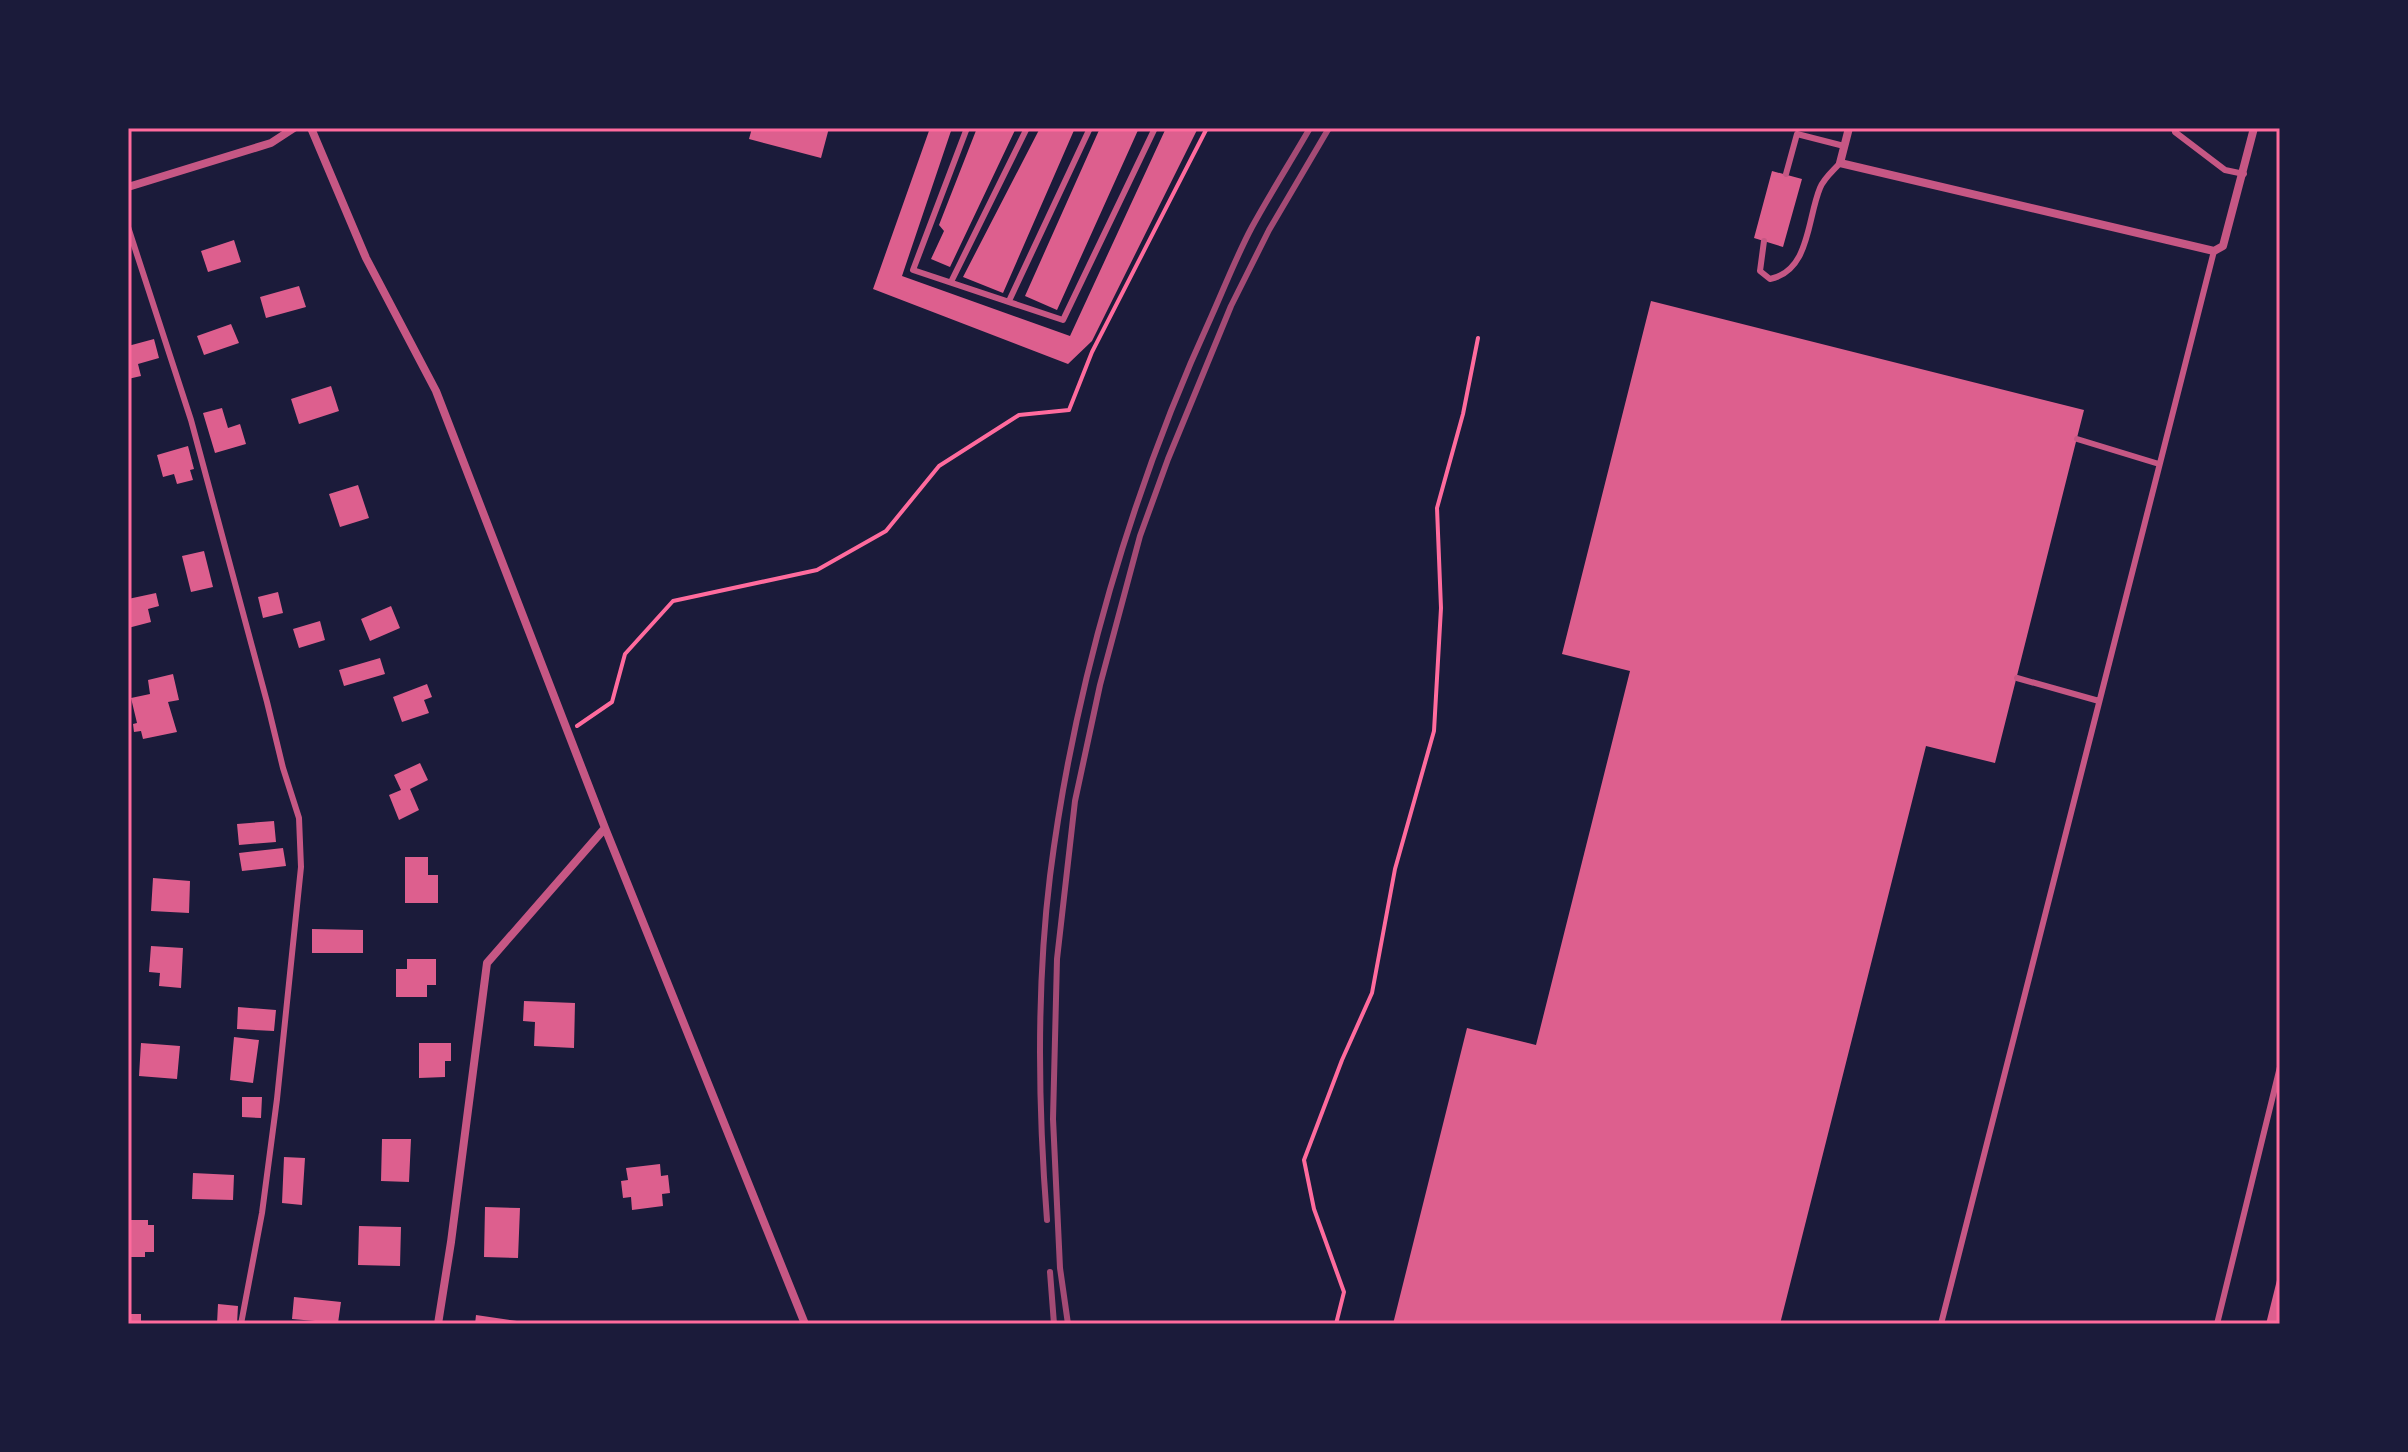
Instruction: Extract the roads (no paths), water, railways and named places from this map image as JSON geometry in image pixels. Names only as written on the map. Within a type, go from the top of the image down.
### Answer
[{"type":"street","points":[[128,187],[271,143],[294,128]]},
{"type":"street","points":[[311,128],[366,258],[436,391],[605,828],[805,1324]]},
{"type":"street","points":[[1849,128],[1840,163],[2214,251],[2223,246],[2254,128]]},
{"type":"street","points":[[438,1324],[487,963],[605,828]]},
{"type":"lane","points":[[967,128],[913,270],[1063,320],[1155,128]]},
{"type":"lane","points":[[951,282],[1027,128]]},
{"type":"lane","points":[[1009,301],[1090,128]]},
{"type":"lane","points":[[2174,128],[2175,132],[2225,170],[2244,174]]},
{"type":"lane","points":[[1786,174],[1797,134],[1844,146]]},
{"type":"lane","points":[[1764,241],[1760,271],[1770,279],[1784,276],[1797,261],[1806,240],[1820,188],[1840,163]]},
{"type":"lane","points":[[128,227],[191,420],[299,818],[301,867],[277,1099],[262,1213],[241,1324]]},
{"type":"lane","points":[[1941,1324],[2214,251]]},
{"type":"lane","points":[[2077,439],[2159,464]]},
{"type":"lane","points":[[2017,678],[2099,701]]},
{"type":"lane","points":[[2217,1324],[2280,1067]]},
{"type":"railway","points":[[1047,1220],[1040,1048],[1045,919],[1061,804],[1091,661],[1132,519],[1183,381],[1247,238],[1310,128]]},
{"type":"railway","points":[[1068,1324],[1060,1268],[1053,1119],[1057,959],[1075,801],[1100,685],[1140,536],[1168,459],[1231,306],[1269,230],[1329,128]]},
{"type":"railway","points":[[1050,1272],[1054,1324]]}]
